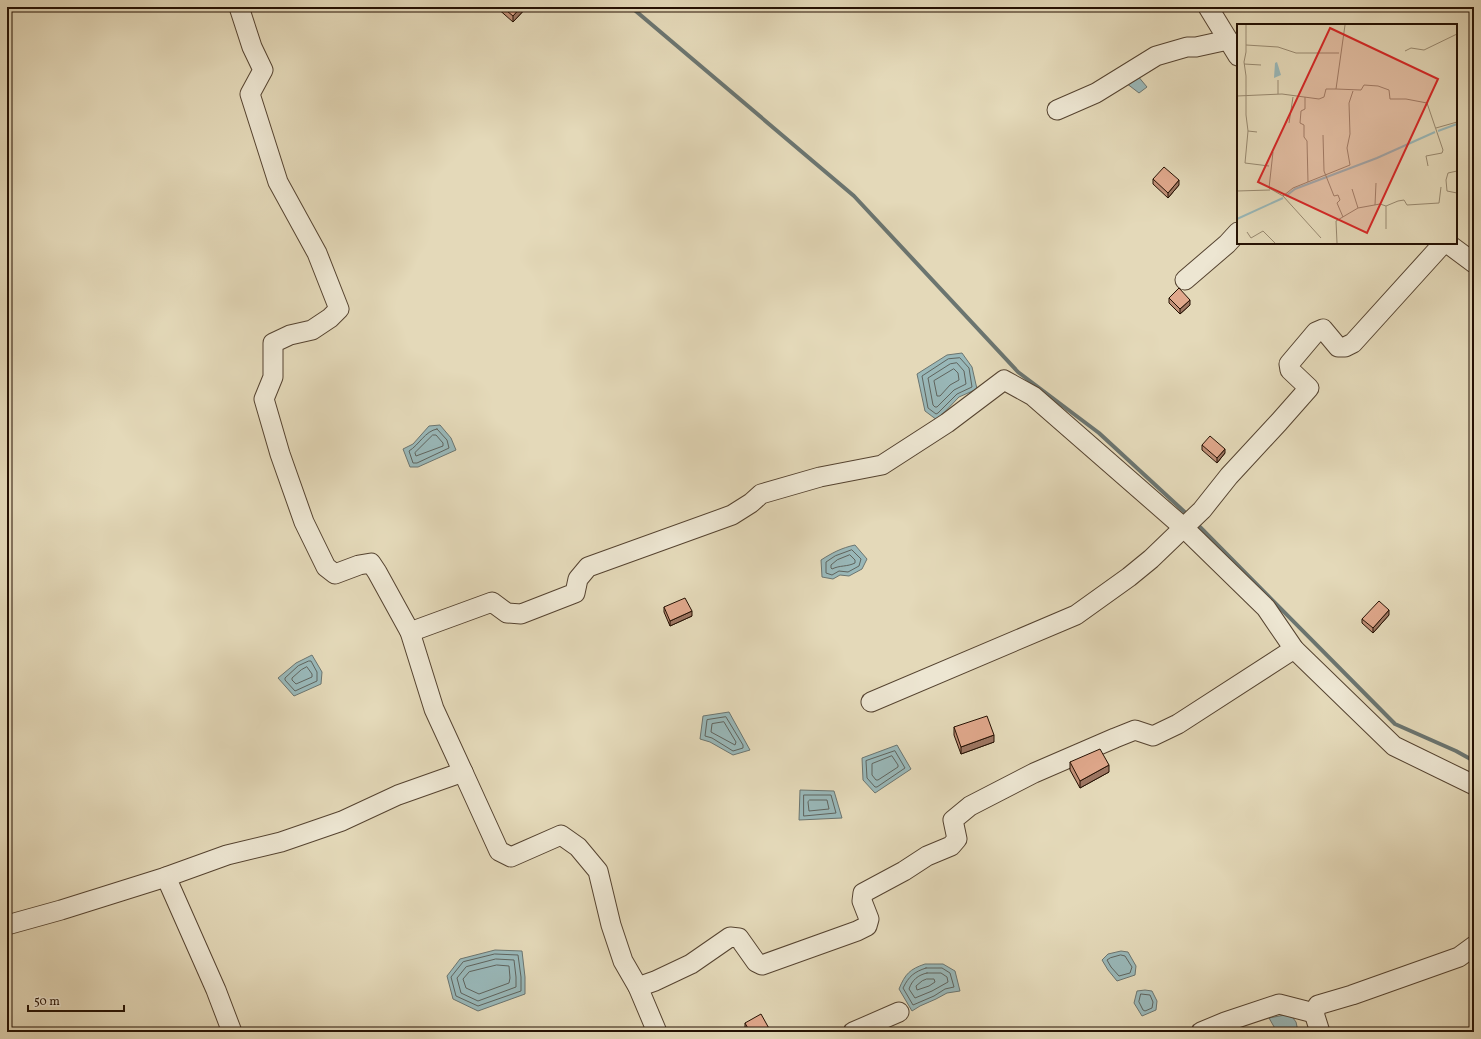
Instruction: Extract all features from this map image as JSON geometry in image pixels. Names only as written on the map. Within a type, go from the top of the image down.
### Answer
[{"type":"street","points":[[239,7],[252,47],[263,70],[250,94],[278,182],[317,253],[339,309],[330,318],[312,330],[290,335],[273,343],[273,377],[264,399],[280,454],[302,516],[326,567],[335,574],[359,565],[371,563],[378,572],[410,632],[434,709],[499,851],[511,857],[561,835],[578,847],[598,871],[611,925],[623,960],[638,987],[657,1032]]},
{"type":"street","points":[[1208,7],[1237,54]]},
{"type":"street","points":[[1057,110],[1096,93],[1156,56],[1187,47],[1196,47],[1228,40]]},
{"type":"street","points":[[1185,280],[1227,244],[1237,233]]},
{"type":"street","points":[[871,702],[1076,615],[1152,559],[1202,510],[1229,476],[1284,418],[1309,388],[1290,370],[1289,364],[1316,332],[1323,329],[1338,347],[1345,347],[1353,343],[1434,253],[1440,244]]},
{"type":"street","points":[[1448,244],[1474,263]]},
{"type":"street","points":[[410,632],[492,602],[507,613],[521,614],[575,593],[578,579],[588,567],[732,515],[751,503],[761,494],[820,477],[882,465],[947,423],[1004,380],[1033,396],[1189,522],[1266,608],[1294,649],[1394,746],[1474,785]]},
{"type":"street","points":[[638,987],[655,981],[691,964],[730,937],[739,938],[756,962],[762,965],[857,932],[866,926],[869,919],[862,901],[863,893],[904,871],[927,856],[951,846],[956,839],[953,820],[970,806],[1034,773],[1135,730],[1153,736],[1178,724],[1294,649]]},
{"type":"street","points":[[7,925],[61,910],[166,877],[227,855],[281,842],[342,821],[398,794],[463,772]]},
{"type":"street","points":[[166,877],[216,990],[232,1032]]},
{"type":"street","points":[[1320,1032],[1314,1013],[1318,1005],[1352,995],[1459,957],[1474,946]]},
{"type":"street","points":[[1201,1032],[1225,1022],[1279,1004],[1314,1013]]},
{"type":"street","points":[[854,1032],[899,1012]]},
{"type":"water","points":[[1137,75],[1147,87],[1139,93],[1126,83]]},
{"type":"water","points":[[962,353],[972,367],[977,389],[959,397],[937,420],[925,411],[917,374],[947,355]]},
{"type":"water","points":[[440,425],[451,438],[456,450],[418,467],[410,467],[403,449],[413,444],[429,426]]},
{"type":"water","points":[[855,545],[867,559],[862,569],[849,576],[840,575],[833,579],[822,577],[821,560],[837,551]]},
{"type":"water","points":[[312,655],[322,672],[321,684],[294,696],[278,678],[296,663]]},
{"type":"water","points":[[729,712],[750,750],[733,755],[710,742],[700,739],[703,716]]},
{"type":"water","points":[[897,745],[911,769],[875,793],[863,780],[862,758]]},
{"type":"water","points":[[800,790],[834,791],[842,818],[799,820]]},
{"type":"water","points":[[495,950],[522,951],[525,994],[478,1011],[453,999],[447,976],[460,959]]},
{"type":"water","points":[[1121,951],[1128,952],[1136,966],[1135,975],[1117,981],[1102,960],[1108,954]]},
{"type":"water","points":[[925,964],[943,964],[955,971],[960,991],[947,993],[912,1011],[899,989],[903,979],[912,970]]},
{"type":"water","points":[[1137,991],[1152,991],[1157,1001],[1156,1010],[1142,1016],[1134,1003]]},
{"type":"water","points":[[1290,1014],[1296,1022],[1298,1031],[1277,1032],[1269,1018]]},
{"type":"building","points":[[502,7],[521,7],[513,16]]},
{"type":"building","points":[[1164,167],[1179,180],[1168,193],[1153,179]]},
{"type":"building","points":[[1179,288],[1190,300],[1180,309],[1169,298]]},
{"type":"building","points":[[1210,436],[1225,449],[1217,458],[1202,445]]},
{"type":"building","points":[[685,598],[692,611],[670,621],[664,607]]},
{"type":"building","points":[[1379,601],[1389,610],[1373,628],[1362,619]]},
{"type":"building","points":[[987,716],[994,735],[961,747],[954,727]]},
{"type":"building","points":[[1100,749],[1109,765],[1080,781],[1070,762]]},
{"type":"building","points":[[761,1014],[771,1032],[750,1032],[745,1023]]},
{"type":"waterway","points":[[631,7],[854,196],[1018,372],[1099,433],[1189,516]]},
{"type":"waterway","points":[[1196,523],[1395,724],[1456,751],[1474,761]]}]
